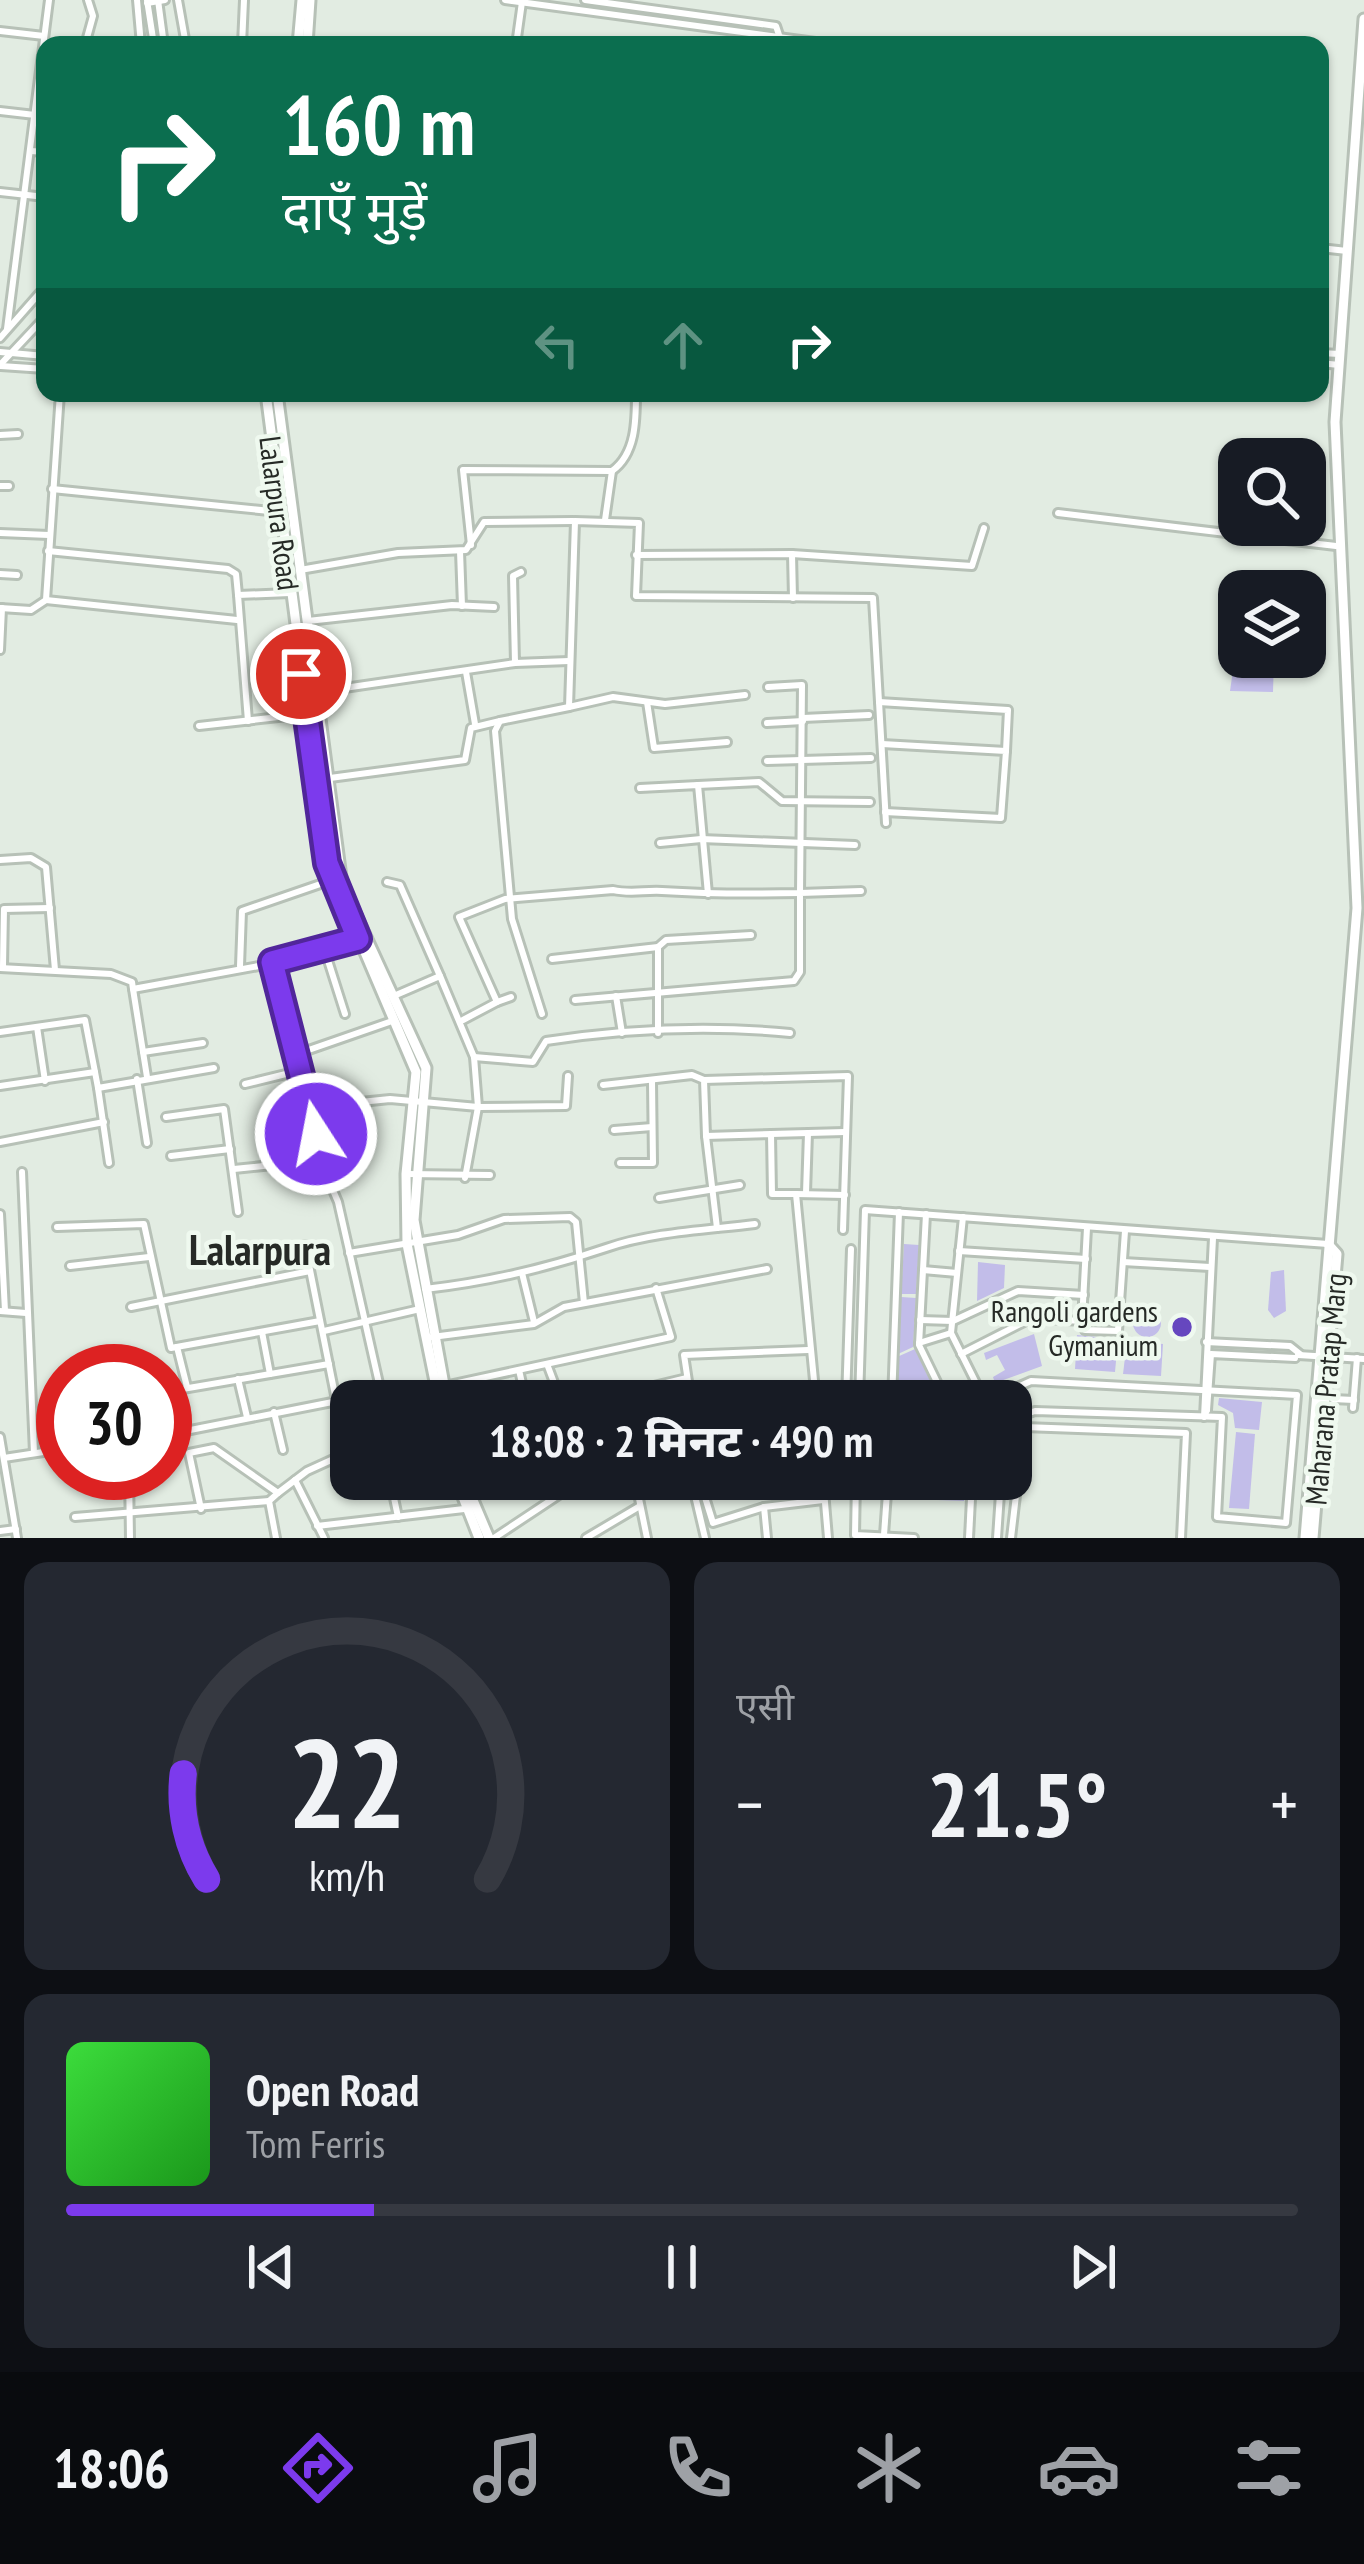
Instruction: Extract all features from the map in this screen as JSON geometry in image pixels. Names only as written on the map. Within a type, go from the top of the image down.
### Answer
[{"type":"street","points":[[0,31],[44,36],[49,0]]},
{"type":"street","points":[[88,0],[93,16],[88,36]]},
{"type":"street","points":[[137,0],[148,36]]},
{"type":"street","points":[[149,36],[147,2],[160,0],[164,36]]},
{"type":"street","points":[[178,0],[184,36]]},
{"type":"street","points":[[242,36],[244,0]]},
{"type":"street","points":[[303,36],[306,0]]},
{"type":"street","points":[[584,10],[585,0],[614,9],[742,27],[779,27],[776,36]]},
{"type":"street","points":[[517,36],[519,1],[614,9]]},
{"type":"street","name":"Maharana Pratap Marg","points":[[1309,1538],[1360,863],[1336,546],[1339,360],[1364,19]]},
{"type":"street","points":[[0,111],[35,116],[8,329]]},
{"type":"street","points":[[31,151],[36,151]]},
{"type":"street","points":[[0,191],[36,196]]},
{"type":"street","points":[[1329,249],[1347,251]]},
{"type":"street","points":[[0,338],[36,297]]},
{"type":"street","points":[[0,366],[36,327]]},
{"type":"street","points":[[0,352],[36,355]]},
{"type":"street","points":[[1329,356],[1339,360]]},
{"type":"street","points":[[1329,362],[1339,360]]},
{"type":"street","points":[[0,366],[36,368]]},
{"type":"street","points":[[46,600],[59,402]]},
{"type":"street","name":"Lalarpura Road","points":[[267,402],[332,880],[414,1061],[418,1102]]},
{"type":"street","points":[[278,402],[297,571],[294,592],[304,622],[320,779],[342,886],[362,938],[396,995],[426,1068],[410,1174],[412,1243],[439,1380]]},
{"type":"street","points":[[471,545],[460,475],[467,467],[612,471],[621,465],[634,434],[636,402]]},
{"type":"street","points":[[0,434],[18,434]]},
{"type":"street","points":[[605,521],[612,471]]},
{"type":"street","points":[[52,489],[280,512]]},
{"type":"street","points":[[1058,513],[1336,546]]},
{"type":"street","points":[[569,707],[575,521]]},
{"type":"street","points":[[297,571],[398,553],[460,551],[471,545],[475,530],[484,522],[605,521],[639,523],[636,596],[872,598],[886,823]]},
{"type":"street","points":[[636,555],[792,554],[972,566],[984,528]]},
{"type":"street","points":[[0,533],[49,535]]},
{"type":"street","points":[[48,551],[228,569],[236,574],[248,721]]},
{"type":"street","points":[[460,551],[462,606]]},
{"type":"street","points":[[792,554],[793,598]]},
{"type":"street","points":[[515,663],[513,576],[521,572]]},
{"type":"street","points":[[0,574],[17,575]]},
{"type":"street","points":[[238,595],[294,592]]},
{"type":"street","points":[[12,650],[0,650],[1,608],[31,610],[46,600],[237,620]]},
{"type":"street","points":[[304,622],[494,607]]},
{"type":"street","points":[[313,693],[515,663],[569,661]]},
{"type":"street","points":[[320,779],[465,760],[475,724],[466,672]]},
{"type":"street","points":[[575,1000],[797,980],[805,760],[802,685],[768,687]]},
{"type":"street","points":[[475,724],[613,697],[647,702],[745,695]]},
{"type":"street","points":[[647,702],[654,748],[727,742]]},
{"type":"street","points":[[879,702],[1008,710],[1001,818],[886,812]]},
{"type":"street","points":[[199,726],[306,714]]},
{"type":"street","points":[[767,722],[869,715]]},
{"type":"street","points":[[500,721],[495,731],[506,879],[513,898],[512,919],[542,1014]]},
{"type":"street","points":[[881,743],[1006,751]]},
{"type":"street","points":[[767,761],[871,758]]},
{"type":"street","points":[[640,788],[759,782],[778,800],[870,802]]},
{"type":"street","points":[[698,784],[708,895]]},
{"type":"street","points":[[660,843],[701,839],[855,845]]},
{"type":"street","points":[[0,860],[39,860],[49,880],[55,970]]},
{"type":"street","points":[[240,966],[242,911],[332,880]]},
{"type":"street","points":[[387,883],[400,885],[463,1020],[474,1057],[478,1107],[465,1178]]},
{"type":"street","points":[[497,1002],[458,917],[513,898],[613,890],[708,895],[861,891]]},
{"type":"street","points":[[50,908],[4,909],[1,968],[111,974],[132,982],[148,1077]]},
{"type":"street","points":[[552,959],[658,947],[679,938],[751,935]]},
{"type":"street","points":[[134,988],[325,951],[362,938]]},
{"type":"street","points":[[658,947],[658,1033]]},
{"type":"street","points":[[325,951],[345,1014]]},
{"type":"street","points":[[272,962],[313,1107],[320,1160],[338,1202],[378,1380]]},
{"type":"street","points":[[396,995],[440,976]]},
{"type":"street","points":[[616,996],[622,1033]]},
{"type":"street","points":[[463,1020],[511,997]]},
{"type":"street","points":[[244,1084],[294,1072],[300,1056],[395,1020]]},
{"type":"street","points":[[0,1032],[86,1021],[109,1163]]},
{"type":"street","points":[[37,1027],[45,1081]]},
{"type":"street","points":[[474,1057],[533,1062],[546,1041],[622,1033],[737,1028],[790,1033]]},
{"type":"street","points":[[143,1052],[203,1043]]},
{"type":"street","points":[[98,1088],[214,1068]]},
{"type":"street","points":[[0,1086],[95,1072]]},
{"type":"street","points":[[313,1107],[418,1102],[566,1106],[568,1076]]},
{"type":"street","points":[[603,1085],[676,1076],[704,1080],[848,1076],[843,1230]]},
{"type":"street","points":[[136,1079],[147,1143]]},
{"type":"street","points":[[704,1080],[718,1229]]},
{"type":"street","points":[[620,1163],[653,1162],[652,1082]]},
{"type":"street","points":[[166,1117],[224,1109],[238,1211]]},
{"type":"street","points":[[0,1142],[104,1122]]},
{"type":"street","points":[[614,1130],[652,1127]]},
{"type":"street","points":[[806,1193],[808,1132]]},
{"type":"street","points":[[706,1136],[847,1132]]},
{"type":"street","points":[[771,1134],[772,1194],[845,1195]]},
{"type":"street","points":[[171,1156],[230,1149]]},
{"type":"street","points":[[233,1169],[320,1160]]},
{"type":"street","points":[[4,1458],[34,1453],[22,1172]]},
{"type":"street","points":[[410,1174],[490,1175]]},
{"type":"street","points":[[658,1198],[740,1185]]},
{"type":"street","points":[[796,1195],[814,1380]]},
{"type":"street","points":[[860,1380],[865,1210],[1328,1244]]},
{"type":"street","points":[[893,1380],[899,1212]]},
{"type":"street","points":[[0,1214],[3,1311],[26,1312]]},
{"type":"street","points":[[926,1214],[919,1343],[936,1380]]},
{"type":"street","points":[[349,1253],[412,1243],[504,1219],[570,1217],[576,1222],[584,1303]]},
{"type":"street","points":[[963,1217],[951,1333],[975,1380]]},
{"type":"street","points":[[57,1227],[144,1224],[170,1344]]},
{"type":"street","points":[[425,1289],[580,1260],[605,1248],[754,1225]]},
{"type":"street","points":[[1087,1227],[1085,1330],[1118,1331],[1125,1231]]},
{"type":"street","points":[[1204,1417],[1214,1238]]},
{"type":"street","points":[[412,1243],[425,1289],[425,1308]]},
{"type":"street","points":[[305,1245],[332,1380]]},
{"type":"street","points":[[847,1380],[851,1249]]},
{"type":"street","points":[[959,1251],[1086,1259]]},
{"type":"street","points":[[70,1266],[149,1257]]},
{"type":"street","points":[[1123,1262],[1212,1267]]},
{"type":"street","points":[[430,1338],[534,1324],[584,1303],[767,1269]]},
{"type":"street","points":[[922,1270],[957,1273]]},
{"type":"street","points":[[130,1307],[310,1271]]},
{"type":"street","points":[[522,1273],[534,1324]]},
{"type":"street","points":[[472,1380],[670,1337],[656,1288]]},
{"type":"street","points":[[920,1320],[953,1321],[1018,1292],[1084,1295]]},
{"type":"street","points":[[324,1330],[425,1308]]},
{"type":"street","points":[[962,1354],[1032,1318],[1082,1321]]},
{"type":"street","points":[[192,1344],[320,1321]]},
{"type":"street","points":[[262,1332],[270,1374]]},
{"type":"street","points":[[919,1343],[951,1333]]},
{"type":"street","points":[[430,1338],[442,1380]]},
{"type":"street","points":[[1206,1342],[1361,1358],[1353,1404],[1333,1399]]},
{"type":"street","points":[[679,1380],[687,1378],[684,1355],[693,1352],[808,1350]]},
{"type":"street","points":[[1205,1388],[1211,1354],[1274,1357],[1290,1350]]},
{"type":"street","points":[[192,1387],[329,1364]]},
{"type":"street","points":[[547,1364],[553,1380]]},
{"type":"street","points":[[519,1370],[521,1380]]},
{"type":"street","points":[[238,1379],[247,1418]]},
{"type":"street","points":[[1032,1381],[1297,1395],[1286,1522],[1217,1517],[1226,1420],[1032,1412]]},
{"type":"street","points":[[192,1429],[330,1401]]},
{"type":"street","points":[[274,1412],[283,1450]]},
{"type":"street","points":[[1011,1538],[1024,1427],[1186,1433],[1181,1538]]},
{"type":"street","points":[[0,1436],[17,1533],[0,1531]]},
{"type":"street","points":[[201,1509],[187,1457],[201,1450],[214,1448],[278,1493]]},
{"type":"street","points":[[75,1517],[269,1501],[295,1480],[330,1462]]},
{"type":"street","points":[[295,1480],[324,1538]]},
{"type":"street","points":[[128,1500],[130,1538]]},
{"type":"street","points":[[395,1500],[398,1516]]},
{"type":"street","points":[[463,1500],[479,1538]]},
{"type":"street","points":[[471,1500],[491,1538],[550,1500]]},
{"type":"street","points":[[639,1500],[647,1538]]},
{"type":"street","points":[[696,1500],[705,1538]]},
{"type":"street","points":[[706,1500],[713,1523],[764,1507],[823,1500],[828,1538]]},
{"type":"street","points":[[856,1500],[855,1535],[914,1538]]},
{"type":"street","points":[[884,1537],[887,1500]]},
{"type":"street","points":[[969,1538],[971,1500]]},
{"type":"street","points":[[997,1538],[1000,1500]]},
{"type":"street","points":[[269,1501],[275,1538]]},
{"type":"street","points":[[586,1538],[640,1506]]},
{"type":"street","points":[[764,1507],[766,1538]]},
{"type":"street","points":[[317,1526],[464,1509]]},
{"type":"shaded area","points":[[1232,678],[1273,678],[1273,692],[1230,691]]},
{"type":"shaded area","points":[[904,1244],[919,1245],[916,1294],[901,1294]]},
{"type":"shaded area","points":[[978,1262],[1005,1265],[1004,1288],[977,1301]]},
{"type":"shaded area","points":[[1284,1270],[1286,1311],[1274,1318],[1268,1310],[1271,1272]]},
{"type":"shaded area","points":[[901,1297],[916,1298],[913,1347],[898,1354]]},
{"type":"shaded area","points":[[1147,1309],[1157,1313],[1161,1323],[1157,1333],[1147,1337],[1137,1333],[1133,1323],[1137,1313]]},
{"type":"shaded area","points":[[1034,1334],[1042,1366],[994,1380],[1005,1370],[997,1355],[986,1360],[984,1353]]},
{"type":"shaded area","points":[[1077,1335],[1118,1339],[1115,1372],[1075,1369]]},
{"type":"shaded area","points":[[1127,1341],[1163,1344],[1161,1376],[1123,1374]]},
{"type":"shaded area","points":[[915,1349],[930,1380],[898,1380],[897,1357]]},
{"type":"shaded area","points":[[1219,1398],[1262,1402],[1259,1430],[1235,1428],[1233,1413],[1218,1405]]},
{"type":"shaded area","points":[[1236,1432],[1255,1434],[1249,1509],[1229,1508]]},
{"type":"place","name":"Rangoli gardens Gymanium","points":[[1182,1327]]},
{"type":"district","name":"Lalarpura","points":[[260,1249]]},
{"type":"route","points":[[301,674],[327,863],[358,939],[308,957],[272,962],[300,1053],[316,1134]]}]
